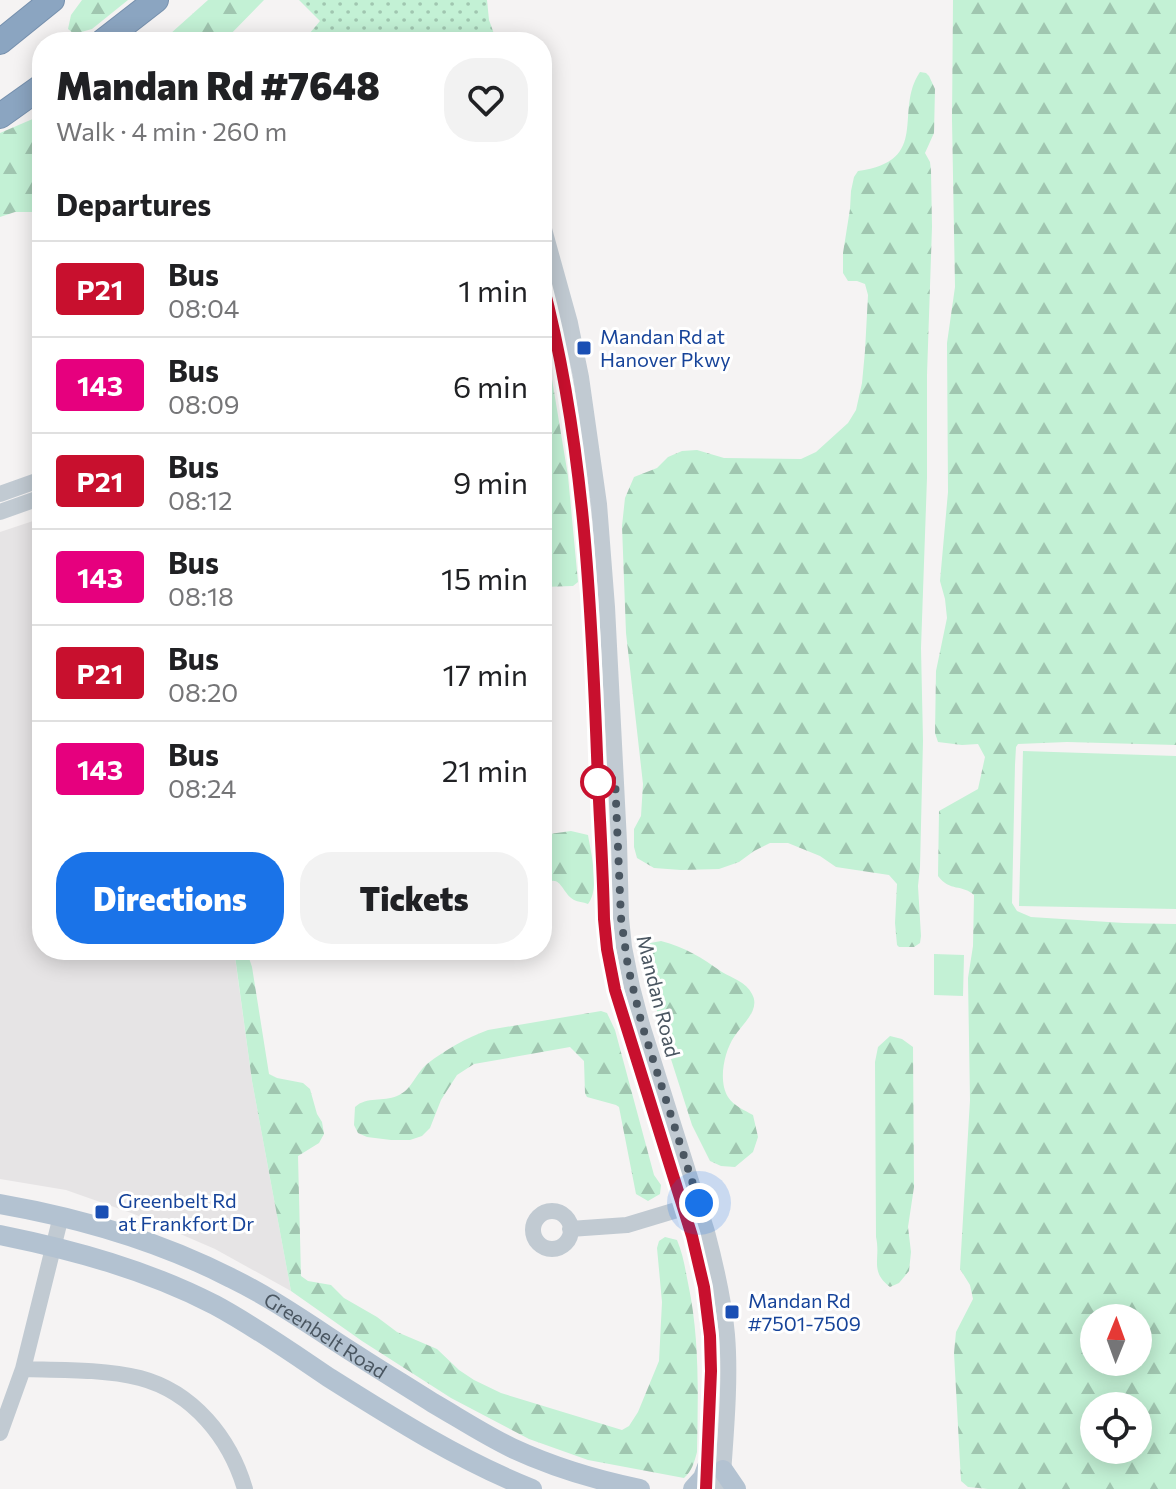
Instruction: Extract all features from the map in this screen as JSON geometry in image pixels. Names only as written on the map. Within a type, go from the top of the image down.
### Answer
[{"type":"highway","points":[[0,42],[52,0]]},
{"type":"highway","points":[[115,32],[156,0]]},
{"type":"highway","points":[[0,116],[32,93]]},
{"type":"main road","name":"Greenbelt Road","points":[[0,1204],[123,1233],[191,1258],[279,1305],[456,1417],[511,1447],[580,1474],[640,1489]]},
{"type":"main road","name":"Greenbelt Road","points":[[0,1235],[99,1258],[163,1281],[214,1304],[432,1439],[532,1489]]},
{"type":"main road","points":[[693,1489],[703,1478],[717,1475],[736,1489]]},
{"type":"street","name":"Mandan Road","points":[[552,286],[570,323],[599,504],[624,947],[691,1206],[710,1336],[710,1410],[717,1475],[706,1489]]},
{"type":"street","points":[[0,494],[32,483]]},
{"type":"street","points":[[0,512],[32,501]]},
{"type":"street","points":[[570,1229],[627,1225],[691,1206]]},
{"type":"street","points":[[0,1433],[23,1369],[61,1216]]},
{"type":"street","points":[[23,1369],[137,1377],[165,1387],[198,1410],[215,1429],[239,1467],[245,1489]]},
{"type":"shaded area","points":[[32,521],[32,960],[235,960],[252,1081],[291,1291],[215,1249],[134,1214],[66,1190],[0,1179],[0,532]]},
{"type":"green space","points":[[82,0],[128,0],[92,29],[81,32],[68,29],[71,15]]},
{"type":"green space","points":[[208,0],[264,0],[233,32],[172,32]]},
{"type":"green space","points":[[299,0],[487,0],[493,32],[311,32],[320,21]]},
{"type":"green space","points":[[953,0],[1176,0],[1176,745],[1018,744],[1012,903],[1017,911],[1031,917],[1176,924],[1176,1489],[988,1489],[968,1487],[961,1481],[954,1353],[956,1332],[973,1299],[970,1285],[960,1269],[970,1100],[968,978],[973,946],[974,895],[947,884],[938,876],[939,811],[978,789],[985,757],[978,744],[938,742],[935,733],[936,671],[947,618],[940,581],[948,492],[947,343],[955,287]]},
{"type":"green space","points":[[920,72],[929,76],[935,89],[934,133],[925,153],[931,171],[932,227],[921,648],[923,741],[918,886],[921,936],[920,943],[914,947],[899,947],[895,923],[897,884],[889,875],[836,867],[820,856],[788,843],[770,843],[739,862],[719,869],[654,868],[637,858],[634,829],[641,816],[643,784],[626,633],[622,526],[625,498],[634,477],[657,468],[668,457],[682,451],[697,450],[724,458],[801,459],[816,452],[848,423],[856,410],[862,383],[868,295],[865,284],[848,281],[843,273],[851,191],[858,171],[881,165],[895,157],[903,146],[909,103]]},
{"type":"green space","points":[[32,119],[32,212],[15,212],[0,217],[0,133]]},
{"type":"green space","points":[[552,379],[568,476],[578,582],[573,586],[552,587]]},
{"type":"green space","points":[[1023,751],[1176,756],[1176,909],[1019,906]]},
{"type":"green space","points":[[571,831],[588,835],[594,880],[588,904],[574,900],[557,882],[552,881],[552,834]]},
{"type":"green space","points":[[661,941],[678,946],[746,986],[754,1000],[752,1011],[730,1043],[725,1058],[725,1090],[736,1105],[753,1115],[758,1137],[753,1152],[735,1167],[710,1161],[692,1125],[662,1031],[642,951],[645,944]]},
{"type":"green space","points":[[934,954],[964,955],[963,996],[934,995]]},
{"type":"green space","points":[[236,960],[250,960],[252,967],[269,1074],[303,1083],[310,1089],[322,1122],[324,1134],[319,1143],[298,1156],[301,1276],[308,1281],[331,1285],[344,1298],[397,1332],[437,1349],[459,1370],[501,1393],[622,1430],[629,1426],[659,1361],[662,1302],[657,1248],[659,1241],[665,1237],[677,1240],[692,1304],[697,1368],[697,1452],[691,1470],[684,1478],[588,1460],[529,1439],[451,1398],[291,1291],[252,1081]]},
{"type":"green space","points":[[601,1011],[607,1013],[615,1030],[654,1175],[661,1185],[660,1194],[648,1201],[636,1194],[619,1107],[587,1097],[584,1061],[570,1047],[474,1064],[457,1075],[441,1100],[430,1128],[422,1136],[410,1140],[367,1137],[358,1133],[354,1125],[355,1107],[365,1101],[392,1098],[402,1093],[427,1064],[472,1037],[488,1030]]},
{"type":"green space","points":[[890,1036],[902,1039],[913,1047],[914,1187],[908,1227],[911,1252],[909,1271],[899,1283],[890,1287],[880,1276],[877,1264],[875,1062],[878,1047]]},
{"type":"bus line","name":"P21","points":[[552,317],[565,380],[585,525],[607,949],[615,990],[692,1236],[704,1287],[711,1371],[706,1489]]},
{"type":"place","name":"Mandan Rd at Hanover Pkwy","points":[[584,348]]},
{"type":"place","name":"Greenbelt Rd at Frankfort Dr","points":[[102,1212]]},
{"type":"place","name":"Mandan Rd #7501-7509","points":[[732,1312]]},
{"type":"route","points":[[598,782],[615,778],[624,947],[642,1025],[699,1203]]}]
